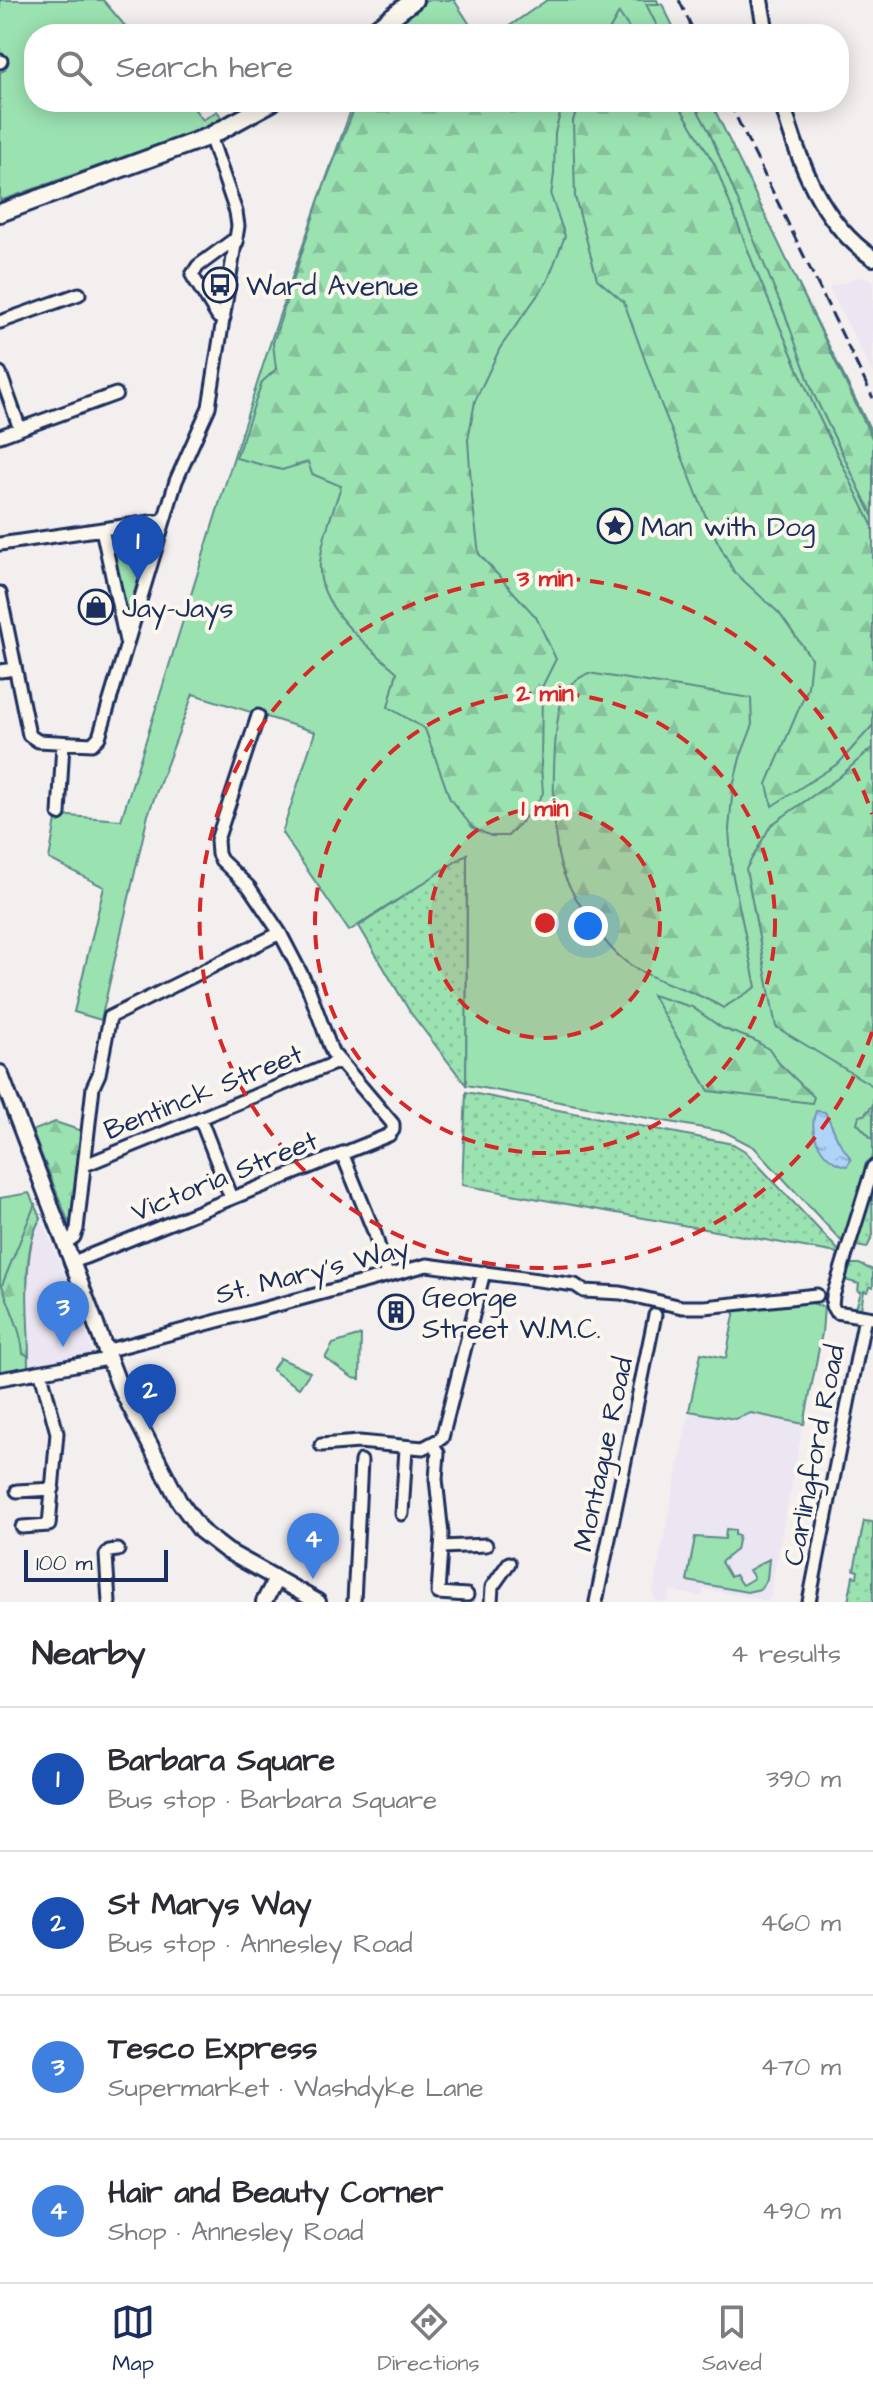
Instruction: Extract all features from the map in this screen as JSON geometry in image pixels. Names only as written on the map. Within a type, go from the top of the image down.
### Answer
[{"type":"main road","points":[[382,24],[414,0]]},
{"type":"main road","points":[[0,213],[210,136],[254,112]]},
{"type":"street","points":[[760,0],[764,24]]},
{"type":"street","points":[[785,112],[807,177],[819,199],[846,236],[871,253]]},
{"type":"street","points":[[0,593],[29,735],[38,741],[88,745],[99,737],[176,481],[209,407],[237,242],[236,212],[210,136]]},
{"type":"street","points":[[224,318],[218,317],[192,275],[198,266],[232,241],[237,242]]},
{"type":"street","points":[[0,322],[79,294]]},
{"type":"street","points":[[0,373],[20,429]]},
{"type":"street","points":[[0,436],[116,394]]},
{"type":"street","points":[[0,544],[164,520]]},
{"type":"street","points":[[102,529],[127,646]]},
{"type":"street","points":[[0,671],[15,669]]},
{"type":"street","points":[[258,716],[216,847],[221,860],[249,887],[280,933],[308,987],[332,1052],[340,1061]]},
{"type":"street","points":[[59,814],[63,743]]},
{"type":"street","points":[[64,1244],[74,1237],[77,1229],[93,1087],[99,1074],[110,1017],[280,933]]},
{"type":"street","name":"Bentinck Street","points":[[85,1165],[340,1061]]},
{"type":"street","name":"Victoria Street","points":[[71,1263],[389,1135],[393,1124],[340,1061]]},
{"type":"street","points":[[0,1073],[106,1355],[134,1417],[191,1519],[227,1551],[318,1602]]},
{"type":"street","points":[[200,1118],[231,1198]]},
{"type":"street","points":[[342,1153],[375,1234],[387,1275]]},
{"type":"street","points":[[869,1318],[836,1312],[825,1296],[873,1167]]},
{"type":"street","name":"St. Mary's Way","points":[[0,1379],[41,1373],[427,1265],[575,1285],[584,1291],[621,1293],[682,1307],[825,1296]]},
{"type":"street","points":[[321,1445],[359,1442],[406,1448],[433,1445],[442,1438],[484,1272]]},
{"type":"street","name":"Montague Road","points":[[596,1602],[655,1315]]},
{"type":"street","name":"Carlingford Road","points":[[809,1602],[869,1318]]},
{"type":"street","points":[[22,1527],[49,1525],[57,1433],[41,1373]]},
{"type":"street","points":[[433,1445],[438,1453],[436,1479],[442,1525],[438,1593],[467,1595]]},
{"type":"street","points":[[402,1514],[406,1448]]},
{"type":"street","points":[[354,1602],[361,1461]]},
{"type":"street","points":[[17,1491],[53,1489]]},
{"type":"street","points":[[442,1547],[486,1545]]},
{"type":"street","points":[[109,1602],[106,1555],[109,1551],[118,1550]]},
{"type":"street","points":[[491,1602],[492,1587],[509,1563]]},
{"type":"street","points":[[264,1602],[276,1579]]},
{"type":"shaded area","points":[[863,276],[873,280],[873,374],[829,287]]},
{"type":"shaded area","points":[[41,1218],[76,1302],[92,1351],[89,1355],[28,1368],[29,1264],[34,1227]]},
{"type":"shaded area","points":[[814,1302],[821,1332],[769,1601],[704,1589],[702,1597],[671,1590],[668,1601],[656,1602],[653,1592],[701,1353],[726,1358],[735,1310]]},
{"type":"green space","points":[[0,0],[103,0],[123,24],[24,24],[24,112],[197,112],[203,120],[218,112],[224,121],[0,201],[0,72],[5,70],[0,55]]},
{"type":"green space","points":[[426,0],[454,0],[470,24],[397,24]]},
{"type":"green space","points":[[547,0],[657,0],[668,24],[512,24]]},
{"type":"green space","points":[[646,4],[662,4],[672,24],[656,24]]},
{"type":"green space","points":[[619,13],[626,24],[613,24]]},
{"type":"green space","points":[[350,112],[713,112],[873,435],[873,1155],[845,1245],[754,1147],[725,1132],[466,1085],[467,855],[349,931],[282,833],[315,732],[193,694],[148,815],[101,1020],[74,1012],[104,887],[49,859],[56,820],[69,816],[121,820],[262,370]]},
{"type":"green space","points":[[353,112],[560,112],[555,133],[551,196],[565,236],[547,282],[500,348],[475,401],[468,440],[479,554],[536,617],[556,659],[542,687],[543,793],[534,808],[508,836],[491,836],[473,828],[450,799],[425,729],[388,707],[397,672],[346,625],[326,596],[321,580],[321,554],[341,486],[312,474],[308,462],[282,470],[236,458],[262,382],[276,369],[273,343],[319,199]]},
{"type":"green space","points":[[576,112],[683,112],[715,165],[756,271],[817,413],[873,527],[873,725],[839,763],[772,806],[767,784],[808,687],[811,658],[779,613],[734,572],[710,527],[624,302],[597,279],[575,197],[573,121]]},
{"type":"green space","points":[[699,112],[716,112],[873,440],[873,517],[814,395],[786,317]]},
{"type":"green space","points":[[148,533],[151,536],[129,610],[125,610],[112,539],[114,536]]},
{"type":"green space","points":[[588,673],[751,698],[752,727],[733,787],[729,829],[732,872],[756,987],[723,1008],[643,972],[619,956],[585,912],[563,873],[555,827],[557,726],[565,692],[572,683]]},
{"type":"green space","points":[[873,747],[873,1086],[776,1027],[746,869],[771,825],[838,778]]},
{"type":"green space","points":[[467,854],[466,1085],[410,1012],[359,926]]},
{"type":"green space","points":[[652,995],[692,1007],[722,1028],[754,1040],[770,1050],[814,1097],[812,1103],[709,1091]]},
{"type":"green space","points":[[466,1092],[733,1144],[745,1151],[842,1254],[462,1185]]},
{"type":"green space","points":[[873,1105],[873,1140],[857,1123],[859,1116]]},
{"type":"green space","points":[[55,1122],[82,1131],[74,1206],[69,1223],[32,1131]]},
{"type":"green space","points":[[29,1193],[41,1218],[35,1231],[28,1268],[28,1368],[0,1372],[0,1198]]},
{"type":"green space","points":[[872,1193],[873,1235],[867,1248],[856,1246]]},
{"type":"green space","points":[[35,1204],[41,1218],[34,1231],[28,1265],[29,1356],[23,1353],[18,1327],[2,1285]]},
{"type":"green space","points":[[851,1264],[873,1270],[873,1287],[868,1292],[864,1291],[861,1309],[856,1308],[861,1292],[858,1291],[859,1284],[845,1280],[841,1295],[848,1266]]},
{"type":"green space","points":[[805,1301],[824,1307],[822,1333],[804,1424],[751,1413],[735,1419],[689,1411],[701,1353],[726,1358],[735,1310]]},
{"type":"green space","points":[[361,1335],[360,1379],[353,1378],[325,1358],[333,1344]]},
{"type":"green space","points":[[280,1358],[310,1372],[299,1388],[272,1370]]},
{"type":"green space","points":[[864,1521],[873,1522],[873,1602],[848,1602],[853,1576],[857,1577],[858,1571],[854,1570]]},
{"type":"green space","points":[[726,1529],[735,1530],[735,1535],[739,1536],[736,1550],[721,1562],[730,1577],[735,1575],[742,1585],[754,1578],[749,1570],[769,1559],[767,1579],[760,1589],[747,1592],[687,1581],[695,1537],[725,1539]]},
{"type":"water","points":[[816,1111],[825,1112],[851,1160],[847,1166],[831,1159],[819,1146],[814,1129]]},
{"type":"railway","points":[[679,0],[690,24]]},
{"type":"railway","points":[[734,112],[873,398]]},
{"type":"place","name":"Ward Avenue","points":[[220,285]]},
{"type":"place","name":"Man with Dog","points":[[615,526]]},
{"type":"place","name":"Barbara Square","points":[[138,581]]},
{"type":"place","name":"Jay-Jays","points":[[96,607]]},
{"type":"place","name":"George Street W.M.C.","points":[[396,1312]]},
{"type":"place","name":"Tesco Express","points":[[63,1347]]},
{"type":"place","name":"St Marys Way","points":[[150,1430]]},
{"type":"place","name":"Hair and Beauty Corner","points":[[313,1579]]}]
